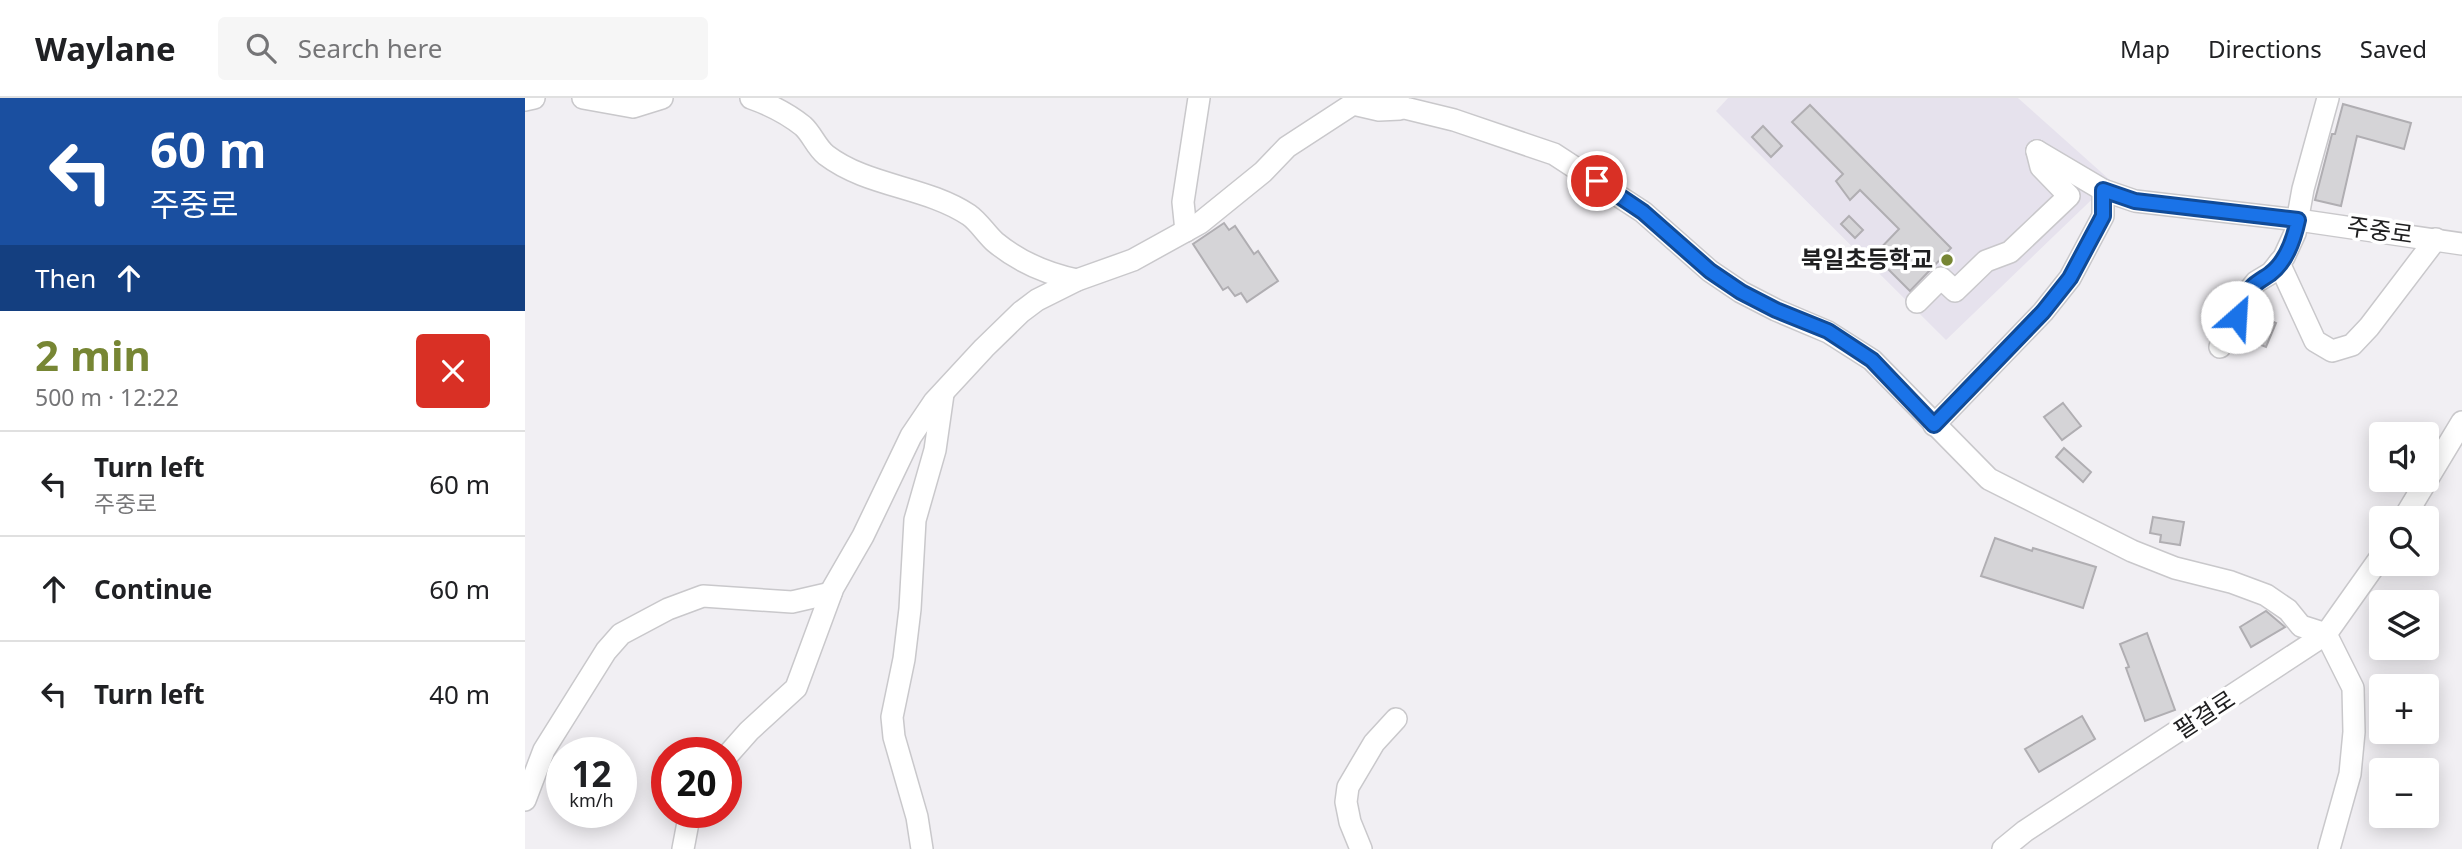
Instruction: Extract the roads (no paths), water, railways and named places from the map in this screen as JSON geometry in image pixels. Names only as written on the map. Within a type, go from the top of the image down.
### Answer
[{"type":"street","points":[[525,100],[534,98]]},
{"type":"street","points":[[583,98],[633,107],[662,98]]},
{"type":"street","points":[[751,98],[767,104],[804,126],[824,154],[856,173],[960,211],[969,216],[996,243],[1024,261],[1055,276],[1077,280]]},
{"type":"street","points":[[1187,231],[1183,202],[1199,98]]},
{"type":"street","points":[[1383,98],[1405,108],[1454,120],[1554,154],[1643,212],[1710,271],[1741,292],[1776,310],[1828,331],[1872,360],[1989,479],[2132,551],[2175,568],[2231,582],[2266,595],[2288,610],[2301,625],[2326,634],[2353,688],[2354,721],[2350,774],[2329,849]]},
{"type":"street","points":[[2220,347],[2237,317],[2244,297],[2256,282],[2271,273],[2279,263],[2295,233],[2328,98]]},
{"type":"street","points":[[742,739],[796,688],[831,593],[863,536],[911,436],[943,392],[1021,312],[1037,300],[1077,280],[1133,260],[1187,231],[1229,202],[1287,147],[1353,104],[1379,110],[1405,108]]},
{"type":"street","name":"주중로","points":[[1917,302],[1941,278],[1955,292],[1986,261],[2010,253],[2069,196],[2041,167],[2037,151],[2103,190],[2135,201],[2176,208],[2298,220],[2462,244]]},
{"type":"street","points":[[1934,425],[2043,312],[2070,278],[2103,216],[2103,190]]},
{"type":"street","points":[[2279,263],[2315,341],[2332,351],[2352,345],[2369,327],[2436,239]]},
{"type":"street","points":[[922,849],[917,817],[894,737],[892,717],[904,660],[910,609],[915,520],[935,450],[943,392]]},
{"type":"street","points":[[2411,506],[2462,422]]},
{"type":"street","name":"팔결로","points":[[2003,849],[2025,831],[2326,634],[2369,573]]},
{"type":"street","points":[[525,800],[544,750],[605,651],[621,634],[668,609],[703,596],[792,602],[831,593]]},
{"type":"street","points":[[1361,849],[1350,822],[1346,802],[1347,787],[1374,743],[1396,719]]},
{"type":"street","points":[[683,849],[687,828]]},
{"type":"place","name":"북일초등학교","points":[[1947,260]]}]
